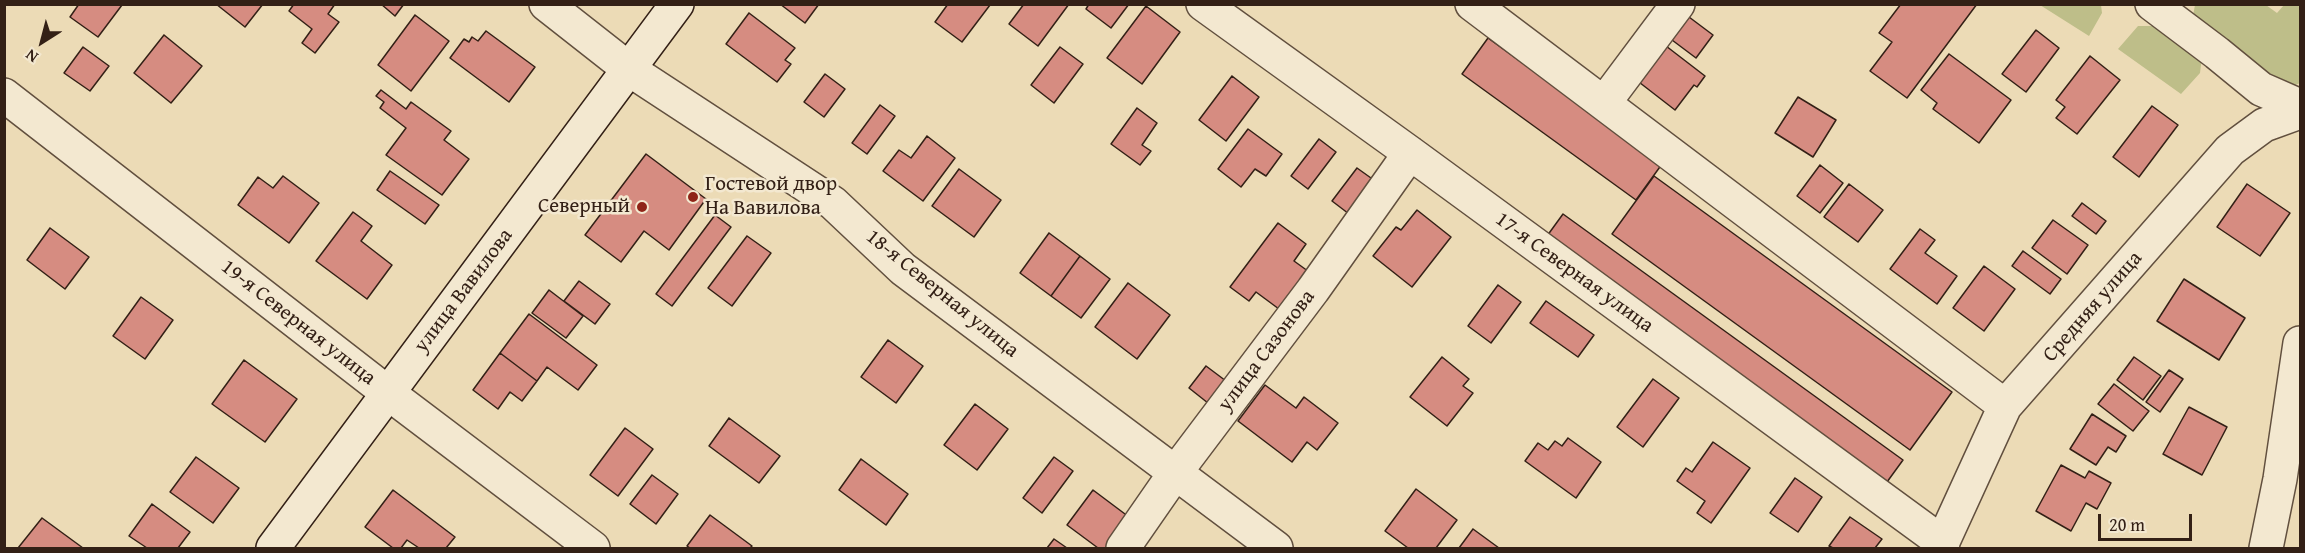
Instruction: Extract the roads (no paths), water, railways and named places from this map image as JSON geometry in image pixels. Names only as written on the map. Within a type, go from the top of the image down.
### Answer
[{"type":"street","name":"18-я Северная улица","points":[[546,4],[630,70],[833,204],[903,269],[1276,549]]},
{"type":"street","name":"улица Вавилова","points":[[273,549],[677,4]]},
{"type":"street","name":"17-я Северная улица","points":[[1203,4],[1410,153],[1941,546]]},
{"type":"street","points":[[1472,4],[2005,406]]},
{"type":"street","points":[[1604,103],[1678,4]]},
{"type":"street","points":[[2152,4],[2261,89],[2301,106]]},
{"type":"street","name":"19-я Северная улица","points":[[4,95],[593,549]]},
{"type":"street","name":"Средняя улица","points":[[1941,546],[2005,406],[2230,150],[2264,125],[2301,112]]},
{"type":"street","name":"улица Сазонова","points":[[1123,549],[1175,473],[1313,290],[1410,153]]},
{"type":"street","points":[[2266,549],[2280,479],[2301,343]]},
{"type":"place","name":"Гостевой двор На Вавилова","points":[[693,197]]},
{"type":"place","name":"Северный","points":[[642,207]]}]
